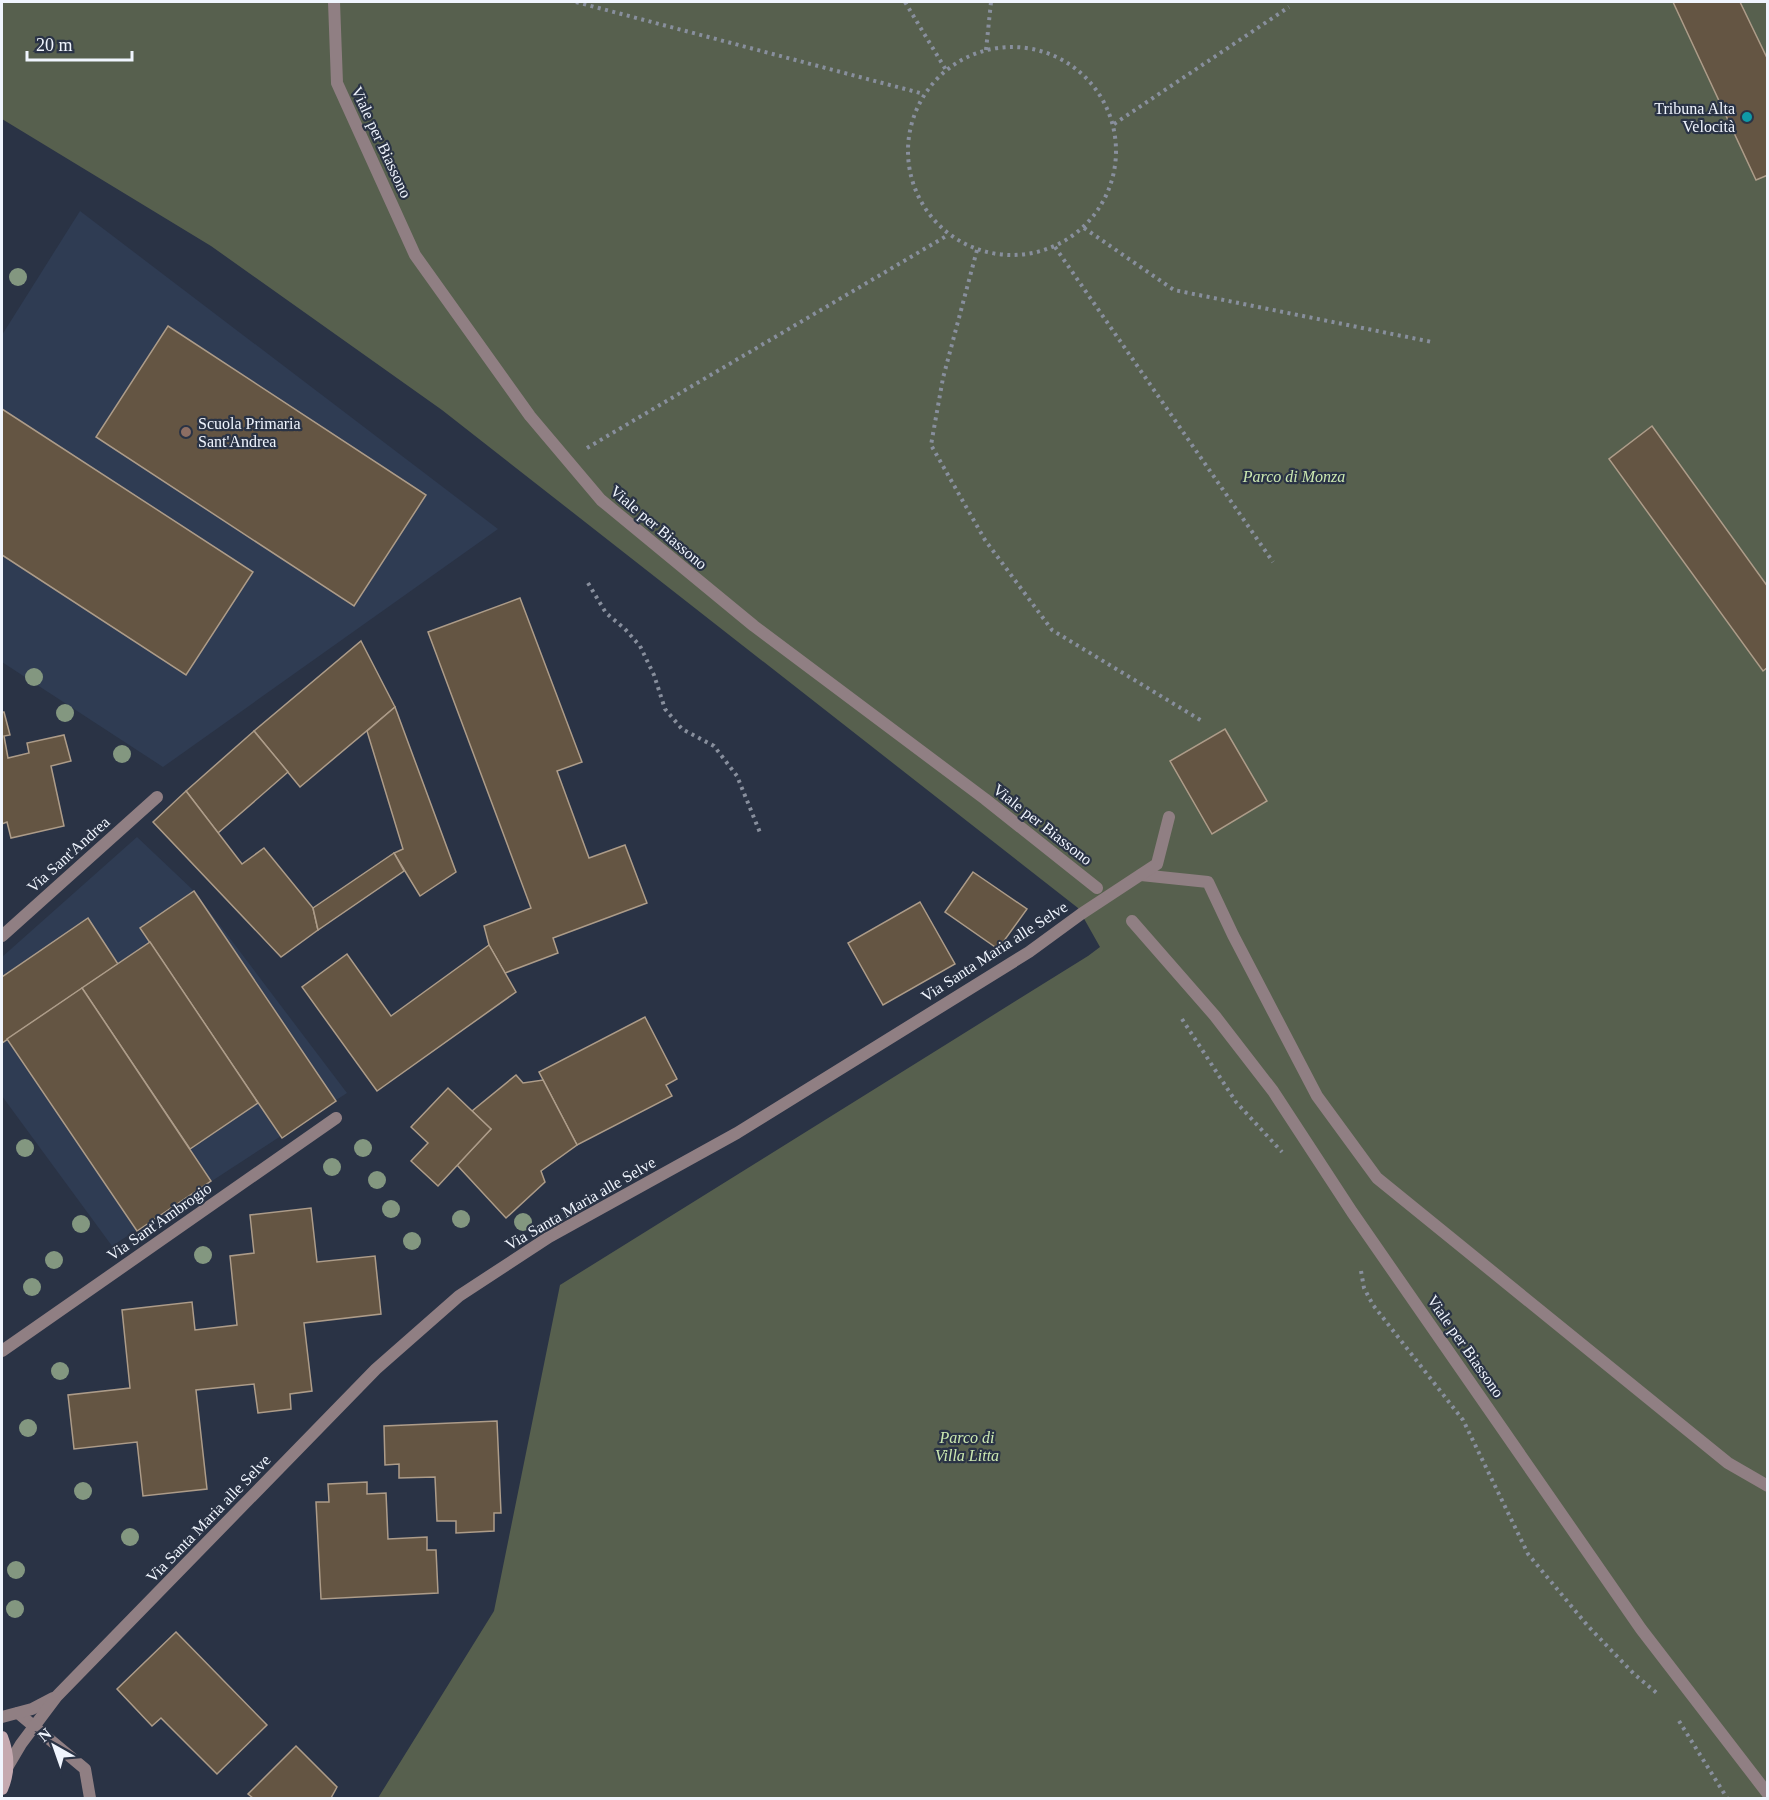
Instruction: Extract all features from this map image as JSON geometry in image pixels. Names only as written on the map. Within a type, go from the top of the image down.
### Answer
[{"type":"main road","points":[[2,1737],[7,1748],[8,1766],[7,1777],[2,1789]]},
{"type":"street","name":"Viale per Biassono","points":[[334,2],[337,83],[416,255],[530,416],[566,460],[601,500],[754,626],[985,800],[1097,888]]},
{"type":"street","name":"Via Sant'Andrea","points":[[2,936],[157,797]]},
{"type":"street","name":"Via Santa Maria alle Selve","points":[[8,1766],[57,1696],[376,1369],[459,1296],[549,1237],[747,1127],[1029,952],[1081,914],[1157,864],[1169,817]]},
{"type":"street","points":[[1141,875],[1208,882],[1317,1096],[1377,1178],[1728,1463],[1767,1486]]},
{"type":"street","name":"Viale per Biassono","points":[[1132,921],[1215,1016],[1273,1091],[1352,1212],[1641,1629],[1767,1794]]},
{"type":"street","name":"Via Sant'Ambrogio","points":[[2,1351],[336,1118]]},
{"type":"street","name":"Via Santa Maria alle Selve","points":[[2,1717],[18,1713],[57,1696]]},
{"type":"street","points":[[18,1713],[86,1769],[90,1798]]},
{"type":"path","points":[[576,2],[924,94]]},
{"type":"path","points":[[905,2],[946,70]]},
{"type":"path","points":[[986,50],[991,2]]},
{"type":"path","points":[[1114,124],[1289,7]]},
{"type":"path","points":[[1019,47],[1050,53],[1079,70],[1101,94],[1114,124],[1117,152],[1113,180],[1102,206],[1084,228],[1055,247],[1030,255],[1003,256],[977,250],[948,235],[927,212],[912,184],[907,154],[911,123],[924,94],[946,70],[965,58],[986,50],[1019,47]]},
{"type":"path","points":[[1084,228],[1174,290],[1432,342]]},
{"type":"path","points":[[566,460],[948,235]]},
{"type":"path","points":[[1055,247],[1273,562]]},
{"type":"path","points":[[977,250],[943,378],[931,446],[985,540],[1052,630],[1202,720]]},
{"type":"path","points":[[588,583],[606,613],[640,646],[654,675],[665,709],[682,729],[714,746],[737,776],[761,835]]},
{"type":"path","points":[[1176,1010],[1236,1102],[1284,1154]]},
{"type":"path","points":[[1360,1266],[1364,1288],[1373,1305],[1463,1420],[1528,1554],[1587,1625],[1660,1696]]},
{"type":"path","points":[[1677,1719],[1727,1798]]},
{"type":"shaded area","name":"Scuola Primaria Sant'Andrea","points":[[80,211],[498,529],[163,767],[2,662],[2,335]]},
{"type":"shaded area","points":[[137,837],[194,891],[347,1093],[112,1246],[2,1096],[2,957]]},
{"type":"green space","name":"Parco di Monza","points":[[2,2],[1767,2],[1767,1798],[378,1798],[494,1611],[560,1285],[1100,947],[1078,908],[442,410],[211,246],[2,119]]},
{"type":"building","name":"Tribuna Alta Velocità","points":[[1673,2],[1740,2],[1768,60],[1768,175],[1756,180]]},
{"type":"building","points":[[168,326],[426,495],[354,606],[96,437]]},
{"type":"building","points":[[2,409],[253,572],[186,675],[2,555]]},
{"type":"building","points":[[1652,426],[1768,587],[1768,667],[1763,671],[1609,459]]},
{"type":"building","points":[[520,598],[582,762],[557,771],[589,858],[625,845],[647,903],[553,938],[558,953],[505,973],[489,945],[484,926],[531,908],[428,632]]},
{"type":"building","points":[[361,641],[395,707],[300,787],[254,731]]},
{"type":"building","points":[[395,707],[456,872],[420,896],[394,853],[403,849],[367,731]]},
{"type":"building","points":[[2,712],[4,712],[10,735],[4,736],[8,758],[29,753],[27,743],[64,735],[71,761],[51,766],[64,826],[11,838],[7,822],[2,824]]},
{"type":"building","points":[[1225,729],[1267,801],[1212,834],[1170,761]]},
{"type":"building","points":[[254,731],[288,772],[218,833],[186,791]]},
{"type":"building","points":[[186,791],[242,864],[264,848],[313,908],[318,930],[281,957],[153,822]]},
{"type":"building","points":[[394,853],[404,871],[318,930],[313,908]]},
{"type":"building","points":[[973,872],[1027,909],[998,949],[945,912]]},
{"type":"building","points":[[194,891],[336,1101],[282,1138],[140,928]]},
{"type":"building","points":[[920,902],[955,964],[883,1005],[848,943]]},
{"type":"building","points":[[88,918],[118,964],[2,1043],[2,977]]},
{"type":"building","points":[[150,942],[258,1103],[190,1149],[82,988]]},
{"type":"building","points":[[489,945],[516,992],[377,1091],[302,987],[347,954],[391,1016]]},
{"type":"building","points":[[82,988],[211,1181],[137,1231],[7,1039]]},
{"type":"building","points":[[645,1017],[677,1079],[666,1085],[672,1096],[577,1145],[539,1072]]},
{"type":"building","points":[[516,1075],[523,1083],[543,1080],[577,1145],[541,1171],[545,1182],[506,1218],[457,1165],[491,1129],[472,1111]]},
{"type":"building","points":[[448,1088],[491,1129],[438,1186],[411,1161],[428,1143],[411,1127]]},
{"type":"building","points":[[311,1208],[317,1262],[375,1256],[381,1314],[304,1323],[312,1391],[290,1394],[291,1409],[258,1413],[254,1384],[196,1390],[207,1489],[143,1496],[137,1442],[74,1449],[68,1395],[130,1388],[122,1310],[192,1302],[195,1330],[237,1325],[230,1256],[254,1253],[250,1215]]},
{"type":"building","points":[[497,1421],[501,1513],[494,1513],[494,1531],[456,1533],[456,1521],[437,1521],[435,1477],[399,1478],[399,1464],[385,1465],[384,1426]]},
{"type":"building","points":[[367,1482],[367,1494],[386,1493],[388,1539],[427,1537],[427,1550],[436,1550],[438,1593],[321,1599],[316,1502],[329,1502],[328,1484]]},
{"type":"building","points":[[176,1632],[267,1725],[217,1774],[161,1718],[152,1726],[117,1689]]},
{"type":"building","points":[[296,1746],[337,1787],[331,1798],[253,1798],[248,1794]]},
{"type":"place","name":"Tribuna Alta Velocità","points":[[1747,117]]},
{"type":"place","name":"Scuola Primaria Sant'Andrea","points":[[186,432]]},
{"type":"park label","name":"Parco di Villa Litta","points":[[967,1446]]}]
